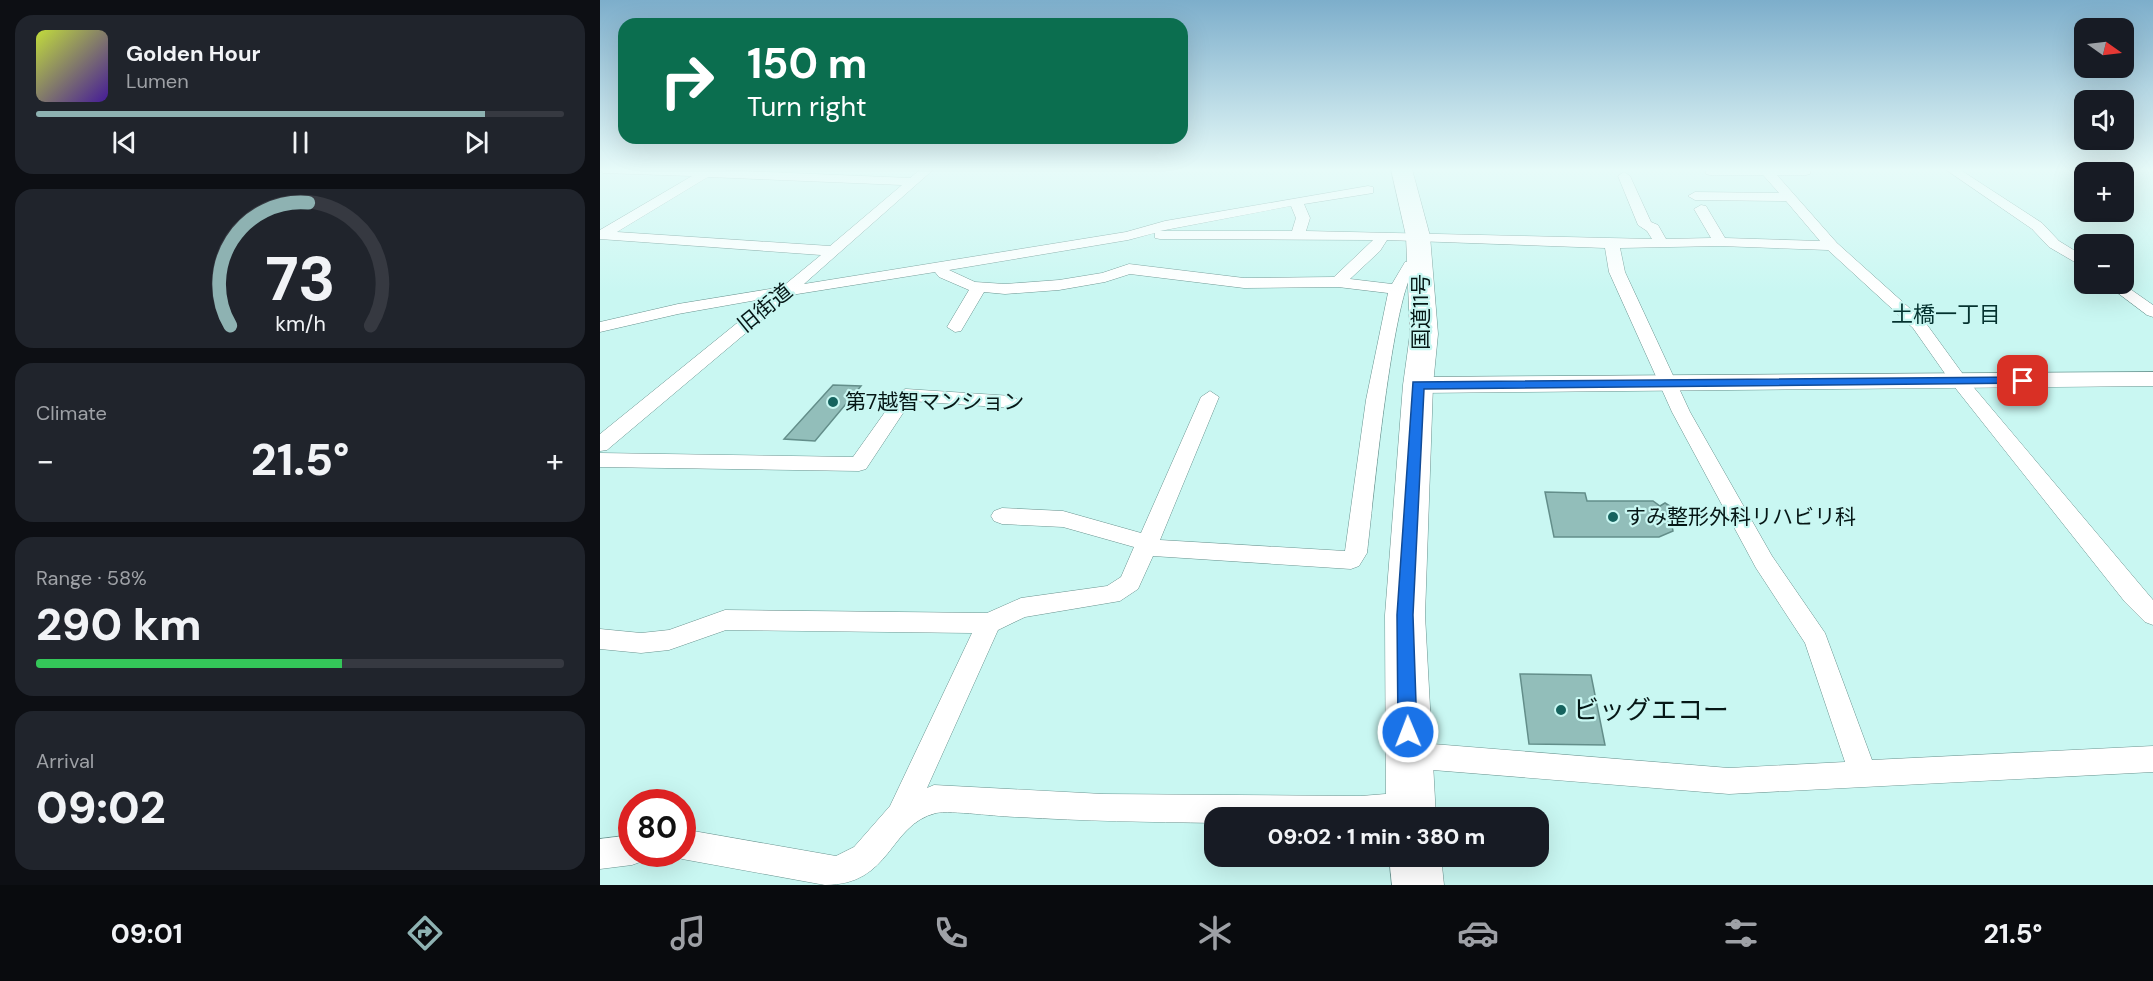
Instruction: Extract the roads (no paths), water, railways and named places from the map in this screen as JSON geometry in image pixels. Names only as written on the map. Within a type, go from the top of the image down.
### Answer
[{"type":"highway","name":"国道11号","points":[[1410,210],[1419,250],[1424,334],[1418,385],[1405,615],[1411,807]]},
{"type":"highway","points":[[1416,867],[1418,885]]},
{"type":"street","points":[[601,235],[643,210]]},
{"type":"street","name":"旧街道","points":[[600,445],[881,210]]},
{"type":"street","points":[[600,327],[678,309],[939,268],[1143,232],[1250,210]]},
{"type":"street","points":[[1297,236],[1303,218],[1300,210]]},
{"type":"street","points":[[1639,210],[1645,225],[1653,228],[1661,243]]},
{"type":"street","points":[[1702,210],[1720,242]]},
{"type":"street","points":[[1799,210],[1833,246],[1918,325],[1959,381],[2098,553],[2153,615]]},
{"type":"street","points":[[2016,210],[2037,226],[2054,244],[2074,257]]},
{"type":"street","points":[[1143,232],[1163,235],[1383,236],[1419,250],[1720,242],[1833,246]]},
{"type":"street","points":[[601,235],[834,251]]},
{"type":"street","points":[[1338,282],[1375,248],[1383,236]]},
{"type":"street","points":[[1612,244],[1617,272],[1681,412],[1764,562],[1816,640],[1863,774]]},
{"type":"street","points":[[1002,516],[1063,519],[1148,545],[1351,560],[1357,542],[1375,400],[1397,289],[1419,250]]},
{"type":"street","points":[[939,268],[944,274],[979,287],[1036,288],[1105,278],[1129,269],[1254,284],[1338,282],[1397,289]]},
{"type":"street","points":[[955,327],[979,287]]},
{"type":"street","points":[[2128,294],[2153,312]]},
{"type":"street","points":[[1418,385],[2153,379]]},
{"type":"street","points":[[600,460],[859,464],[906,395],[1012,402]]},
{"type":"street","points":[[600,639],[641,643],[669,640],[725,620],[989,623],[1021,608],[1112,594],[1130,583],[1210,397]]},
{"type":"street","points":[[696,847],[838,872],[865,858],[900,816],[989,623]]},
{"type":"street","points":[[1408,755],[1729,781],[2153,759]]},
{"type":"street","points":[[900,816],[934,799],[1103,808],[1204,809]]},
{"type":"street","points":[[600,854],[618,852]]},
{"type":"place","name":"第7越智マンション","points":[[833,402]]},
{"type":"place","name":"すみ整形外科リハビリ科","points":[[1613,517]]},
{"type":"place","name":"ビッグエコー","points":[[1561,710]]},
{"type":"district","name":"土橋一丁目","points":[[1946,314]]}]
